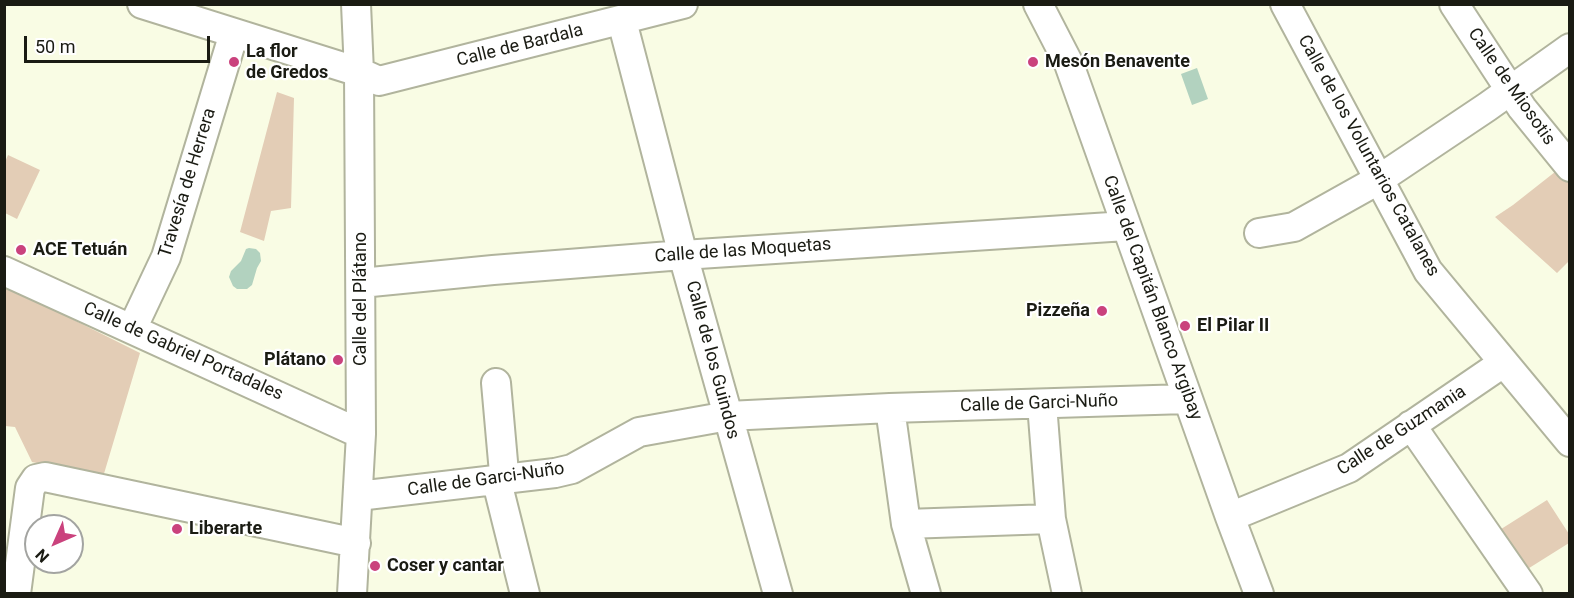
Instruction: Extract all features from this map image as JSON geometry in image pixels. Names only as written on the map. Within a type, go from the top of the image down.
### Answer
[{"type":"street","name":"Calle de Bardala","points":[[142,4],[359,72],[379,81],[683,4]]},
{"type":"street","name":"Calle del Plátano","points":[[352,594],[361,434],[359,72],[356,4]]},
{"type":"street","name":"Calle del Capitán Blanco Argibay","points":[[1038,4],[1070,64],[1187,399],[1259,594]]},
{"type":"street","name":"Calle de los Voluntarios Catalanes","points":[[1285,4],[1378,180],[1433,278],[1569,442]]},
{"type":"street","name":"Calle de Miosotis","points":[[1454,4],[1511,91],[1569,167]]},
{"type":"street","name":"Calle de los Guindos","points":[[622,21],[683,255],[778,594]]},
{"type":"street","name":"Travesía de Herrera","points":[[132,329],[166,257],[234,33]]},
{"type":"street","points":[[1259,233],[1294,227],[1378,180],[1511,91],[1569,48]]},
{"type":"street","name":"Calle de las Moquetas","points":[[361,283],[683,255],[1126,226]]},
{"type":"street","name":"Calle de Gabriel Portadales","points":[[4,271],[361,434]]},
{"type":"street","name":"Calle de Guzmania","points":[[1230,517],[1349,468],[1503,363]]},
{"type":"street","points":[[496,383],[504,473],[497,482],[525,594]]},
{"type":"street","name":"Calle de Garci-Nuño","points":[[358,496],[555,474],[572,469],[639,432],[728,416],[890,408],[1187,399]]},
{"type":"street","points":[[1042,404],[1051,519],[1067,594]]},
{"type":"street","points":[[890,408],[906,524],[926,594]]},
{"type":"street","points":[[1411,425],[1528,594]]},
{"type":"street","points":[[16,594],[30,488],[36,479],[45,477],[356,543]]},
{"type":"street","points":[[906,524],[1051,519]]},
{"type":"shaded area","points":[[1197,68],[1208,99],[1192,105],[1181,74]]},
{"type":"shaded area","points":[[277,92],[294,98],[291,208],[271,211],[264,241],[240,232]]},
{"type":"shaded area","points":[[8,155],[40,170],[17,219],[5,213],[5,162]]},
{"type":"shaded area","points":[[1560,168],[1569,179],[1569,261],[1557,273],[1495,217]]},
{"type":"shaded area","points":[[246,249],[256,249],[260,253],[261,261],[252,285],[247,289],[237,289],[229,277],[231,271],[241,261]]},
{"type":"shaded area","points":[[4,285],[140,353],[103,477],[32,462],[15,427],[5,426]]},
{"type":"shaded area","points":[[1547,500],[1569,534],[1569,543],[1526,570],[1498,531]]},
{"type":"place","name":"La flor de Gredos","points":[[234,62]]},
{"type":"place","name":"Mesón Benavente","points":[[1033,62]]},
{"type":"place","name":"ACE Tetuán","points":[[21,250]]},
{"type":"place","name":"Pizzeña","points":[[1102,311]]},
{"type":"place","name":"El PiIar II","points":[[1185,326]]},
{"type":"place","name":"Plátano","points":[[338,360]]},
{"type":"place","name":"Liberarte","points":[[177,529]]},
{"type":"place","name":"Coser y cantar","points":[[375,566]]}]
